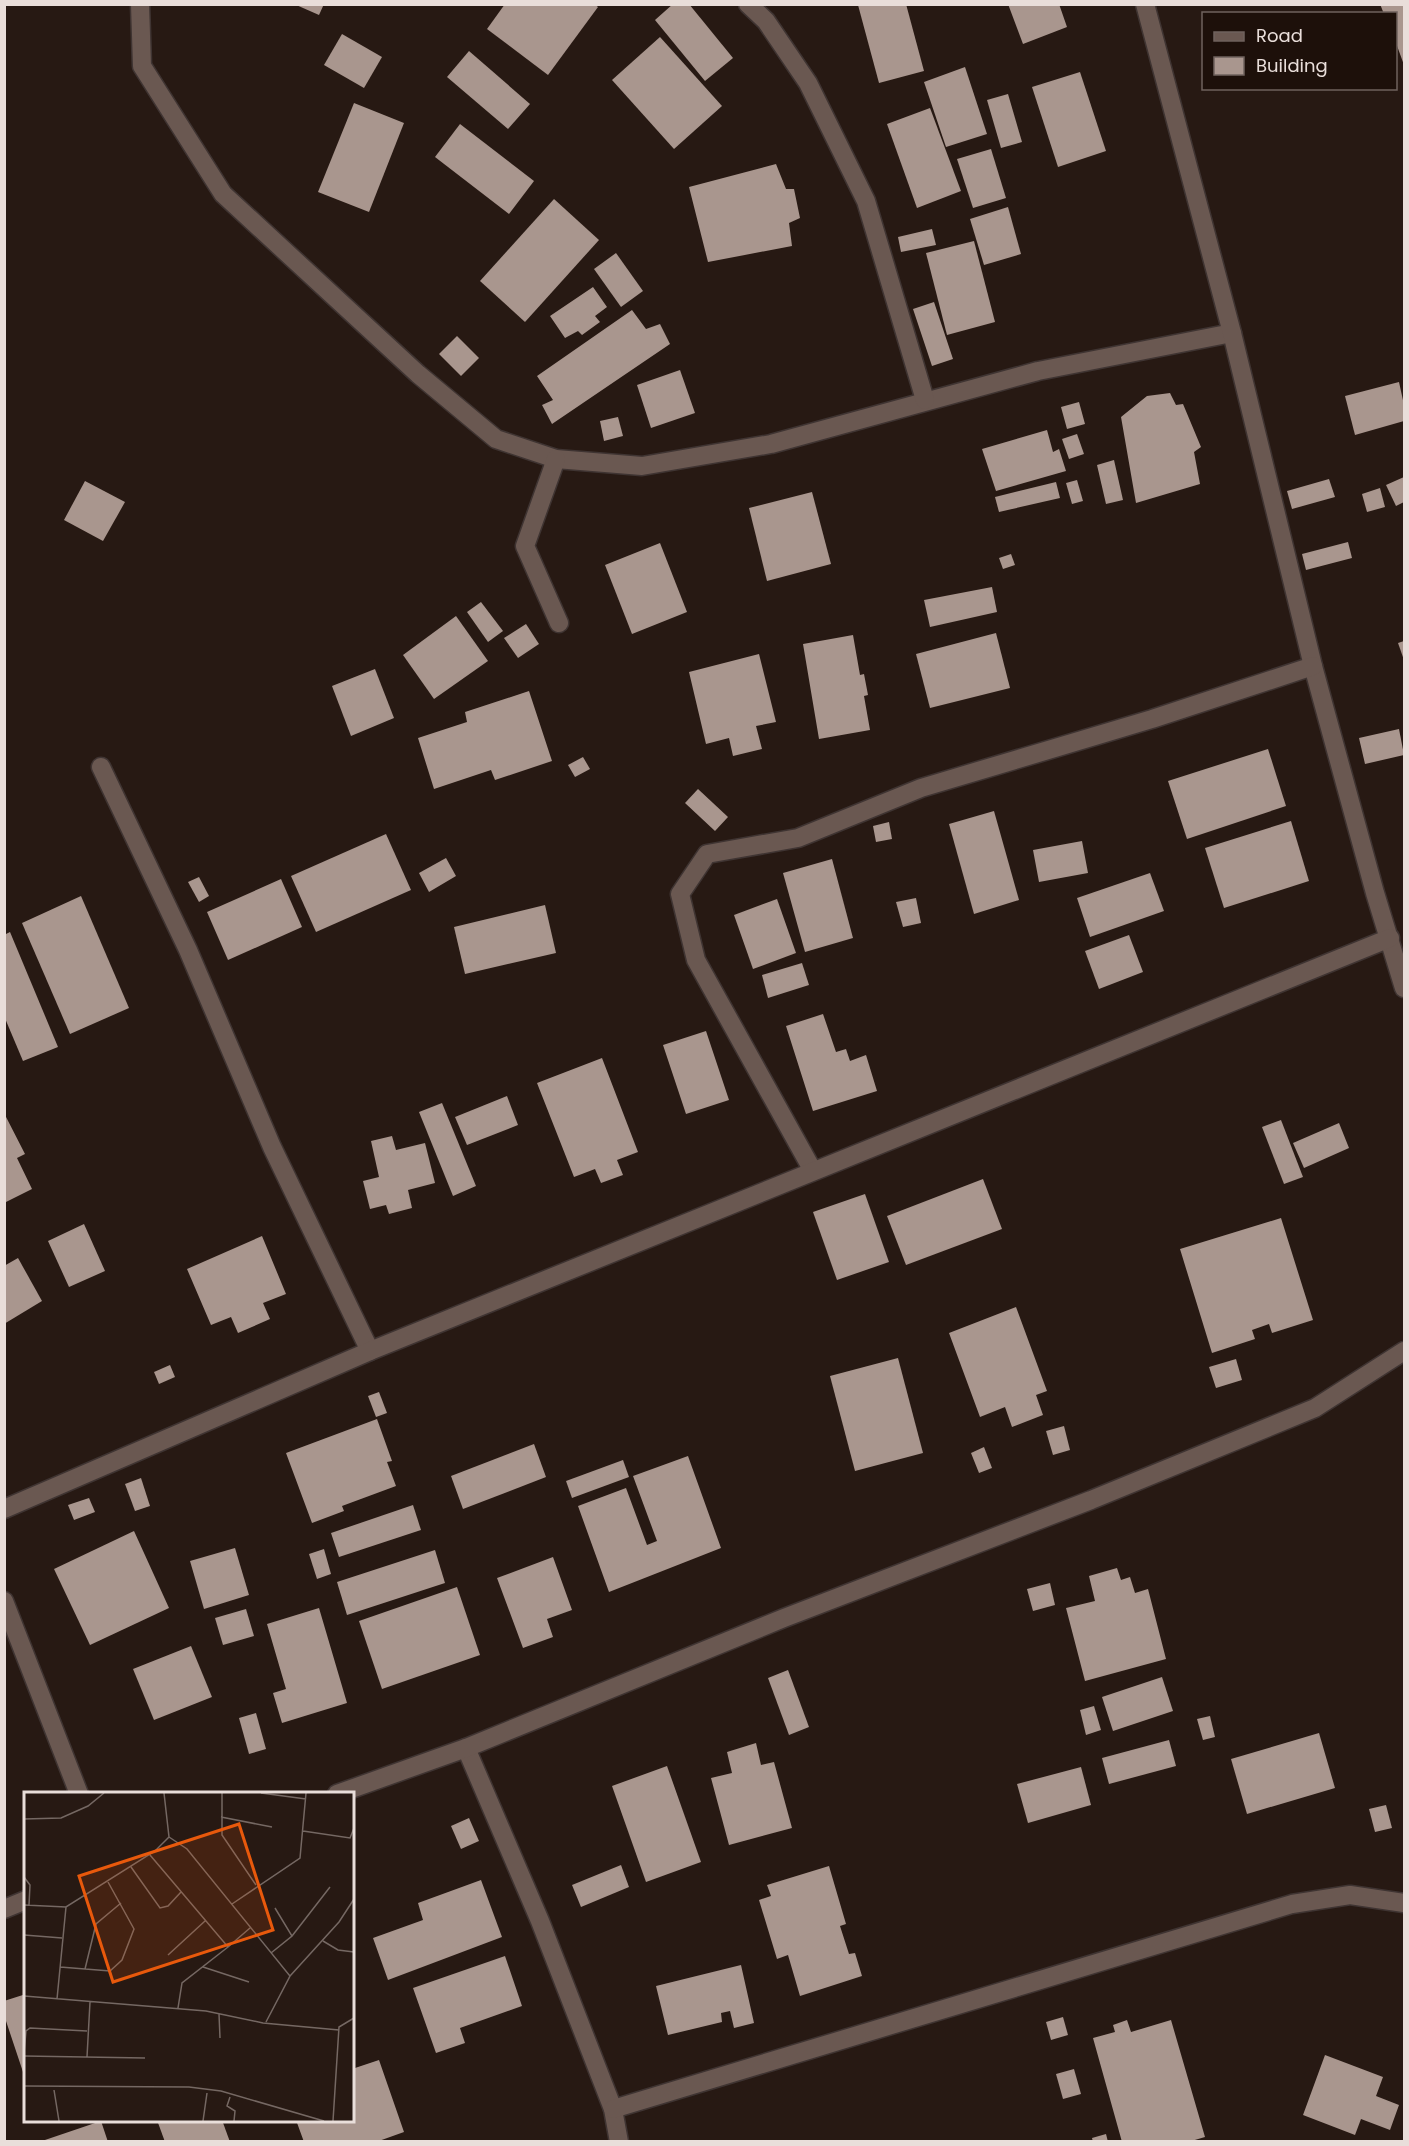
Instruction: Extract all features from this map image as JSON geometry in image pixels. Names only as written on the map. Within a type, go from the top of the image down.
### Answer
[{"type":"street","points":[[140,4],[142,66],[223,194],[418,375],[496,439],[556,459],[642,466],[771,444],[925,400],[1038,371],[1232,333]]},
{"type":"street","points":[[748,4],[766,21],[808,83],[866,201],[925,400]]},
{"type":"street","points":[[1144,4],[1232,333],[1313,666],[1375,893],[1404,988]]},
{"type":"street","points":[[556,459],[525,546],[559,623]]},
{"type":"street","points":[[813,1171],[696,960],[680,894],[707,854],[798,838],[921,788],[1152,719],[1313,666]]},
{"type":"street","points":[[101,767],[188,950],[272,1147],[370,1351]]},
{"type":"street","points":[[4,1509],[370,1351],[1390,938]]},
{"type":"street","points":[[344,1792],[466,1748],[784,1618],[1092,1500],[1316,1408],[1404,1351]]},
{"type":"street","points":[[4,1601],[78,1792]]},
{"type":"street","points":[[466,1748],[540,1922],[614,2109],[619,2142]]},
{"type":"street","points":[[614,2109],[1292,1904],[1350,1895],[1404,1903]]},
{"type":"street","points":[[4,1909],[24,1901]]},
{"type":"building","points":[[294,4],[324,4],[319,15]]},
{"type":"building","points":[[505,4],[594,4],[598,7],[548,75],[487,29]]},
{"type":"building","points":[[673,4],[689,4],[733,58],[705,81],[655,20]]},
{"type":"building","points":[[906,4],[924,71],[879,83],[858,5]]},
{"type":"building","points":[[1008,4],[1059,4],[1067,27],[1023,44]]},
{"type":"building","points":[[1380,4],[1404,4],[1404,65],[1397,46],[1397,12],[1383,12]]},
{"type":"building","points":[[342,34],[382,57],[364,88],[324,65]]},
{"type":"building","points":[[660,37],[722,106],[674,149],[612,80]]},
{"type":"building","points":[[469,51],[530,104],[508,129],[447,77]]},
{"type":"building","points":[[965,67],[987,134],[946,147],[924,82]]},
{"type":"building","points":[[1080,72],[1106,151],[1058,167],[1032,87]]},
{"type":"building","points":[[1008,94],[1022,142],[1001,148],[987,100]]},
{"type":"building","points":[[354,103],[404,123],[369,212],[318,192]]},
{"type":"building","points":[[930,108],[961,191],[917,208],[887,124]]},
{"type":"building","points":[[460,124],[534,181],[509,214],[435,157]]},
{"type":"building","points":[[991,149],[1006,198],[973,208],[957,159]]},
{"type":"building","points":[[776,164],[786,189],[794,189],[800,218],[789,223],[792,246],[708,262],[689,187]]},
{"type":"building","points":[[554,199],[599,240],[525,322],[480,281]]},
{"type":"building","points":[[1008,207],[1021,254],[984,265],[970,219]]},
{"type":"building","points":[[932,229],[936,245],[901,252],[898,237]]},
{"type":"building","points":[[974,241],[995,322],[947,335],[926,253]]},
{"type":"building","points":[[616,253],[643,291],[621,307],[594,269]]},
{"type":"building","points":[[593,287],[607,307],[595,316],[600,322],[582,335],[578,331],[565,338],[550,316]]},
{"type":"building","points":[[934,302],[953,359],[932,366],[913,309]]},
{"type":"building","points":[[632,310],[646,329],[660,324],[670,344],[552,424],[542,405],[553,400],[537,376]]},
{"type":"building","points":[[457,336],[479,358],[461,376],[439,354]]},
{"type":"building","points":[[680,370],[695,413],[651,428],[637,385]]},
{"type":"building","points":[[1399,382],[1404,405],[1404,421],[1355,435],[1345,396]]},
{"type":"building","points":[[1170,393],[1176,405],[1183,404],[1201,447],[1194,452],[1200,484],[1136,503],[1121,417],[1147,396]]},
{"type":"building","points":[[1079,402],[1085,424],[1067,429],[1061,407]]},
{"type":"building","points":[[618,417],[623,436],[604,441],[600,421]]},
{"type":"building","points":[[1047,430],[1053,452],[1059,449],[1066,471],[996,491],[982,449]]},
{"type":"building","points":[[1077,434],[1084,454],[1069,459],[1062,439]]},
{"type":"building","points":[[1114,460],[1123,500],[1106,504],[1097,465]]},
{"type":"building","points":[[1404,477],[1404,502],[1396,506],[1386,485]]},
{"type":"building","points":[[1329,479],[1335,497],[1292,509],[1287,491]]},
{"type":"building","points":[[1077,480],[1083,501],[1072,504],[1066,483]]},
{"type":"building","points":[[85,481],[125,502],[103,541],[64,520]]},
{"type":"building","points":[[1056,482],[1060,498],[999,512],[995,497]]},
{"type":"building","points":[[1380,488],[1385,507],[1367,512],[1362,494]]},
{"type":"building","points":[[812,492],[831,564],[767,581],[749,508]]},
{"type":"building","points":[[1348,542],[1352,558],[1306,570],[1302,554]]},
{"type":"building","points":[[660,543],[687,612],[632,634],[605,565]]},
{"type":"building","points":[[1011,554],[1015,565],[1003,569],[999,558]]},
{"type":"building","points":[[992,587],[997,612],[930,627],[924,600]]},
{"type":"building","points":[[481,602],[503,631],[488,642],[467,612]]},
{"type":"building","points":[[456,616],[488,661],[434,699],[403,655]]},
{"type":"building","points":[[526,624],[539,644],[518,658],[504,638]]},
{"type":"building","points":[[996,633],[1010,688],[930,708],[916,654]]},
{"type":"building","points":[[853,635],[860,675],[864,674],[868,695],[864,696],[870,730],[819,739],[803,644]]},
{"type":"building","points":[[1404,641],[1404,660],[1398,643]]},
{"type":"building","points":[[759,654],[776,722],[756,726],[762,749],[733,756],[729,738],[706,744],[689,672]]},
{"type":"building","points":[[375,669],[394,718],[351,736],[332,686]]},
{"type":"building","points":[[529,691],[552,761],[495,780],[491,770],[434,789],[418,738],[467,722],[465,712]]},
{"type":"building","points":[[1399,729],[1404,755],[1365,764],[1359,738]]},
{"type":"building","points":[[1268,749],[1286,806],[1187,839],[1168,781]]},
{"type":"building","points":[[583,757],[590,769],[575,777],[568,765]]},
{"type":"building","points":[[698,789],[728,817],[715,831],[685,803]]},
{"type":"building","points":[[994,811],[1019,900],[974,914],[949,824]]},
{"type":"building","points":[[1291,821],[1309,881],[1224,908],[1205,848]]},
{"type":"building","points":[[889,822],[892,839],[876,842],[873,826]]},
{"type":"building","points":[[386,834],[411,890],[316,932],[291,876]]},
{"type":"building","points":[[1082,841],[1088,873],[1039,882],[1033,850]]},
{"type":"building","points":[[446,858],[456,876],[429,892],[419,873]]},
{"type":"building","points":[[832,859],[853,938],[805,952],[783,873]]},
{"type":"building","points":[[1150,873],[1164,911],[1090,937],[1077,898]]},
{"type":"building","points":[[199,877],[209,896],[199,902],[188,882]]},
{"type":"building","points":[[281,879],[302,927],[228,960],[207,912]]},
{"type":"building","points":[[81,896],[129,1008],[70,1034],[22,923]]},
{"type":"building","points":[[916,898],[921,923],[903,927],[896,902]]},
{"type":"building","points":[[777,899],[796,953],[753,969],[734,915]]},
{"type":"building","points":[[545,905],[556,953],[465,974],[454,927]]},
{"type":"building","points":[[10,932],[58,1047],[23,1061],[4,1016],[4,935]]},
{"type":"building","points":[[1129,935],[1143,972],[1099,989],[1085,951]]},
{"type":"building","points":[[802,963],[809,985],[768,998],[762,975]]},
{"type":"building","points":[[823,1014],[836,1052],[846,1049],[850,1061],[866,1055],[877,1091],[813,1111],[786,1026]]},
{"type":"building","points":[[706,1031],[729,1100],[686,1114],[663,1045]]},
{"type":"building","points":[[602,1058],[638,1152],[617,1160],[623,1175],[601,1183],[595,1169],[574,1177],[537,1083]]},
{"type":"building","points":[[507,1096],[518,1125],[467,1145],[455,1117]]},
{"type":"building","points":[[442,1103],[476,1186],[453,1196],[419,1112]]},
{"type":"building","points":[[4,1113],[25,1154],[17,1158],[32,1189],[4,1203]]},
{"type":"building","points":[[1281,1120],[1303,1177],[1284,1184],[1262,1127]]},
{"type":"building","points":[[1339,1123],[1349,1148],[1304,1168],[1293,1143]]},
{"type":"building","points":[[392,1136],[396,1150],[425,1143],[435,1183],[408,1190],[412,1208],[389,1214],[386,1205],[370,1209],[363,1181],[379,1177],[371,1141]]},
{"type":"building","points":[[983,1179],[1002,1229],[906,1265],[887,1216]]},
{"type":"building","points":[[865,1194],[889,1262],[837,1280],[813,1212]]},
{"type":"building","points":[[1281,1218],[1313,1320],[1272,1333],[1269,1324],[1252,1330],[1255,1339],[1212,1353],[1180,1249]]},
{"type":"building","points":[[84,1224],[105,1271],[69,1287],[48,1241]]},
{"type":"building","points":[[262,1236],[286,1294],[263,1303],[270,1319],[238,1333],[231,1317],[211,1325],[187,1269]]},
{"type":"building","points":[[18,1258],[42,1301],[4,1324],[4,1266]]},
{"type":"building","points":[[1016,1307],[1047,1391],[1036,1395],[1043,1415],[1012,1427],[1005,1407],[980,1417],[949,1333]]},
{"type":"building","points":[[898,1358],[923,1453],[855,1471],[830,1376]]},
{"type":"building","points":[[1236,1359],[1242,1380],[1216,1388],[1209,1367]]},
{"type":"building","points":[[170,1365],[175,1377],[159,1384],[154,1372]]},
{"type":"building","points":[[379,1392],[387,1413],[376,1417],[368,1396]]},
{"type":"building","points":[[377,1419],[392,1461],[387,1462],[396,1486],[342,1506],[344,1511],[312,1523],[286,1453]]},
{"type":"building","points":[[1064,1426],[1070,1450],[1053,1455],[1046,1431]]},
{"type":"building","points":[[534,1444],[546,1477],[463,1509],[451,1476]]},
{"type":"building","points":[[984,1447],[992,1468],[979,1473],[971,1453]]},
{"type":"building","points":[[688,1456],[721,1548],[609,1592],[578,1506],[626,1488],[647,1545],[657,1541],[633,1476]]},
{"type":"building","points":[[623,1460],[629,1477],[572,1498],[566,1481]]},
{"type":"building","points":[[141,1478],[150,1506],[135,1511],[125,1484]]},
{"type":"building","points":[[89,1498],[95,1512],[74,1520],[68,1505]]},
{"type":"building","points":[[413,1505],[421,1530],[339,1557],[331,1533]]},
{"type":"building","points":[[134,1531],[169,1608],[90,1645],[54,1569]]},
{"type":"building","points":[[235,1548],[249,1595],[204,1609],[190,1561]]},
{"type":"building","points":[[324,1549],[331,1574],[317,1579],[309,1554]]},
{"type":"building","points":[[435,1550],[445,1583],[347,1615],[337,1582]]},
{"type":"building","points":[[553,1557],[572,1610],[547,1619],[553,1637],[523,1648],[497,1578]]},
{"type":"building","points":[[1117,1568],[1121,1580],[1130,1577],[1135,1593],[1148,1589],[1166,1659],[1085,1681],[1066,1608],[1095,1601],[1089,1576]]},
{"type":"building","points":[[1050,1583],[1055,1605],[1033,1611],[1027,1589]]},
{"type":"building","points":[[457,1587],[480,1655],[382,1689],[359,1621]]},
{"type":"building","points":[[319,1608],[347,1703],[282,1723],[273,1693],[286,1689],[267,1624]]},
{"type":"building","points":[[246,1609],[254,1636],[223,1645],[215,1618]]},
{"type":"building","points":[[191,1646],[212,1697],[154,1720],[133,1669]]},
{"type":"building","points":[[788,1670],[809,1727],[789,1735],[768,1678]]},
{"type":"building","points":[[1162,1677],[1173,1711],[1113,1731],[1102,1697]]},
{"type":"building","points":[[1094,1706],[1101,1730],[1086,1735],[1080,1710]]},
{"type":"building","points":[[256,1713],[266,1749],[249,1754],[239,1718]]},
{"type":"building","points":[[1210,1716],[1215,1737],[1203,1740],[1197,1719]]},
{"type":"building","points":[[1319,1733],[1335,1788],[1247,1814],[1231,1759]]},
{"type":"building","points":[[1169,1740],[1176,1766],[1109,1784],[1102,1758]]},
{"type":"building","points":[[756,1743],[761,1765],[774,1762],[792,1828],[729,1845],[711,1778],[732,1773],[727,1752]]},
{"type":"building","points":[[667,1766],[701,1862],[646,1882],[612,1786]]},
{"type":"building","points":[[1081,1767],[1091,1805],[1028,1823],[1017,1784]]},
{"type":"building","points":[[1386,1805],[1392,1828],[1375,1832],[1369,1809]]},
{"type":"building","points":[[469,1818],[479,1841],[461,1849],[451,1826]]},
{"type":"building","points":[[621,1865],[629,1887],[581,1907],[572,1885]]},
{"type":"building","points":[[829,1866],[846,1924],[840,1926],[849,1954],[855,1953],[862,1976],[800,1996],[788,1955],[777,1959],[759,1900],[771,1896],[767,1885]]},
{"type":"building","points":[[481,1880],[502,1937],[388,1980],[373,1938],[423,1920],[418,1903]]},
{"type":"building","points":[[505,1956],[522,2006],[460,2028],[465,2043],[436,2053],[413,1988]]},
{"type":"building","points":[[741,1965],[754,2023],[734,2028],[730,2011],[721,2013],[722,2022],[668,2035],[656,1986]]},
{"type":"building","points":[[24,1995],[24,2075],[4,2015],[4,2001]]},
{"type":"building","points":[[1063,2017],[1068,2035],[1051,2040],[1046,2022]]},
{"type":"building","points":[[1127,2020],[1131,2032],[1171,2020],[1205,2137],[1188,2142],[1122,2142],[1093,2038],[1115,2032],[1113,2025]]},
{"type":"building","points":[[1325,2055],[1383,2077],[1376,2096],[1399,2105],[1390,2130],[1361,2119],[1355,2135],[1303,2115]]},
{"type":"building","points":[[379,2060],[404,2132],[376,2142],[304,2142],[297,2122],[354,2122],[354,2068]]},
{"type":"building","points":[[1074,2069],[1081,2094],[1063,2099],[1056,2074]]},
{"type":"building","points":[[101,2122],[108,2142],[42,2142]]},
{"type":"building","points":[[158,2122],[223,2122],[230,2142],[165,2142]]},
{"type":"building","points":[[1106,2134],[1108,2142],[1093,2142],[1092,2138]]}]
